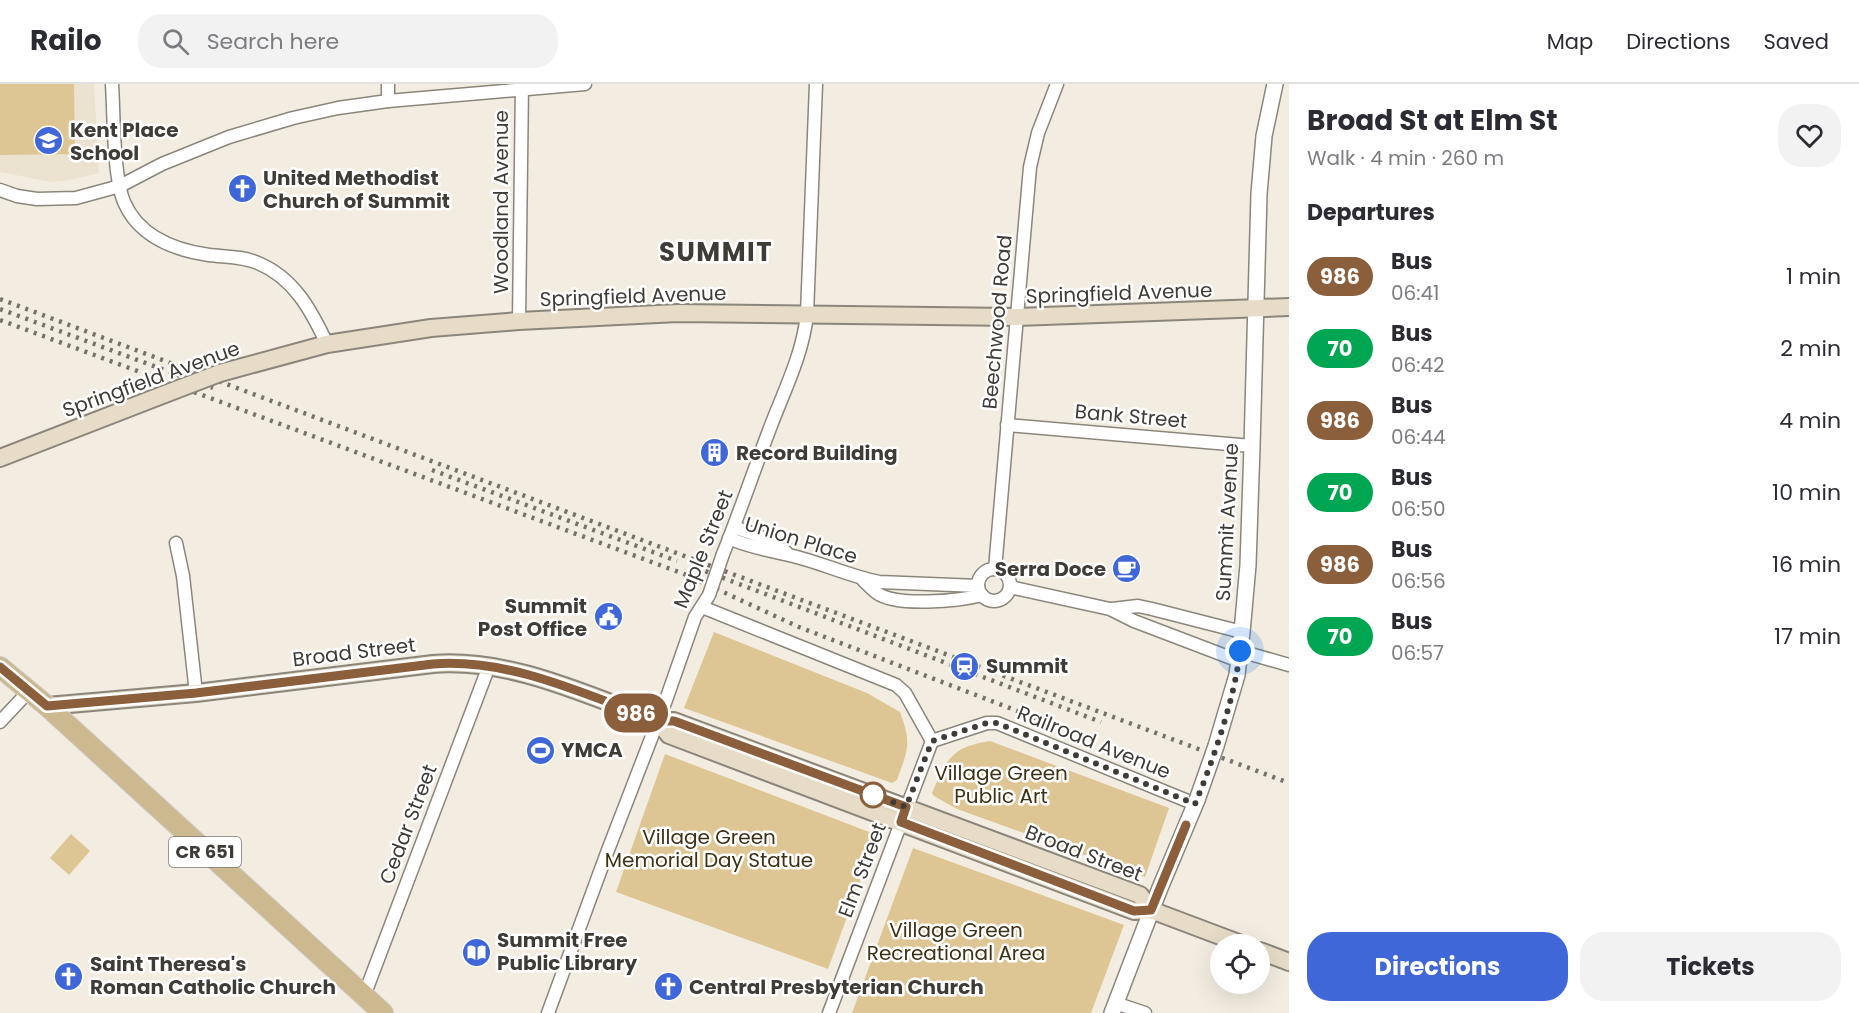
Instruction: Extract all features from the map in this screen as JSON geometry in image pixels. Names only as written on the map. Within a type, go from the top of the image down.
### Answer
[{"type":"main road","name":"Springfield Avenue","points":[[0,458],[220,373],[327,344],[431,328],[678,313],[1017,317],[1289,307]]},
{"type":"main road","name":"Broad Street","points":[[47,706],[196,693],[433,664],[459,663],[489,666],[550,682],[658,721],[669,735],[1140,895],[1151,910],[1215,934]]},
{"type":"main road","points":[[0,667],[47,706]]},
{"type":"main road","name":"CR 651","points":[[47,706],[383,1013]]},
{"type":"main road","points":[[1270,955],[1289,962]]},
{"type":"street","points":[[112,84],[120,186],[125,203],[142,229],[154,238],[189,251],[241,257],[257,262],[283,278],[305,301],[327,344]]},
{"type":"street","points":[[388,84],[388,101]]},
{"type":"street","points":[[0,190],[17,196],[57,200],[76,198],[120,186],[162,164],[229,137],[293,118],[338,108],[388,101],[522,86],[585,84]]},
{"type":"street","name":"Maple Street","points":[[548,1013],[695,618],[709,595],[803,341],[807,314],[816,84]]},
{"type":"street","name":"Beechwood Road","points":[[994,569],[1033,150],[1057,84]]},
{"type":"street","name":"Summit Avenue","points":[[1113,1008],[1196,802],[1216,746],[1240,656],[1248,566],[1259,201],[1264,136],[1275,84]]},
{"type":"street","name":"Woodland Avenue","points":[[519,321],[522,86]]},
{"type":"street","name":"Bank Street","points":[[1006,425],[1252,446]]},
{"type":"street","name":"Union Place","points":[[732,533],[757,535],[792,556],[862,579],[980,590],[991,600],[1001,599],[1010,587]]},
{"type":"street","points":[[176,543],[183,576],[196,693]]},
{"type":"street","points":[[980,590],[981,576],[984,572],[1000,570],[1008,577],[1010,587],[1110,609],[1134,621],[1240,656],[1289,665]]},
{"type":"street","points":[[1110,609],[1138,606],[1242,632]]},
{"type":"street","points":[[702,608],[896,685],[905,693],[932,741]]},
{"type":"street","name":"Cedar Street","points":[[364,996],[489,666]]},
{"type":"street","points":[[0,722],[29,691]]},
{"type":"street","name":"Railroad Avenue","points":[[932,741],[987,723],[997,723],[1196,802]]},
{"type":"street","name":"Elm Street","points":[[829,1013],[932,741]]},
{"type":"street","points":[[1113,1008],[1145,1013]]},
{"type":"shaded area","name":"Kent Place School","points":[[0,84],[94,84],[99,173],[51,182],[0,172]]},
{"type":"green space","points":[[0,84],[74,84],[75,154],[0,155]]},
{"type":"green space","name":"Village Green Public Art","points":[[714,632],[867,693],[900,712],[906,732],[907,746],[897,780],[892,783],[684,708]]},
{"type":"green space","name":"Village Green Public Art","points":[[990,741],[1169,808],[1145,877],[957,809],[934,796],[932,793],[937,781],[952,756],[967,747]]},
{"type":"green space","name":"Village Green Memorial Day Statue","points":[[665,754],[877,835],[828,969],[616,892]]},
{"type":"green space","points":[[71,834],[90,851],[69,875],[50,858]]},
{"type":"green space","name":"Village Green Recreational Area","points":[[913,848],[1124,925],[1091,1013],[852,1013]]},
{"type":"railway","points":[[0,299],[1289,783]]},
{"type":"railway","points":[[0,309],[213,388]]},
{"type":"railway","points":[[0,320],[684,574],[799,627],[1091,737]]},
{"type":"railway","points":[[432,470],[677,561]]},
{"type":"railway","points":[[697,568],[1101,722]]},
{"type":"bus line","name":"986","points":[[0,667],[47,706],[196,693],[433,664],[459,663],[517,672],[658,721],[674,721],[906,807],[901,822],[1134,911],[1151,910],[1186,825]]},
{"type":"place","name":"Kent Place School","points":[[49,141]]},
{"type":"place","name":"United Methodist Church of Summit","points":[[242,189]]},
{"type":"place","name":"Record Building","points":[[715,453]]},
{"type":"place","name":"Serra Doce","points":[[1127,569]]},
{"type":"place","name":"Summit Post Office","points":[[608,617]]},
{"type":"place","name":"Summit","points":[[965,666]]},
{"type":"place","name":"YMCA","points":[[540,750]]},
{"type":"place","name":"Summit Free Public Library","points":[[476,952]]},
{"type":"place","name":"Saint Theresa's Roman Catholic Church","points":[[69,976]]},
{"type":"place","name":"Central Presbyterian Church","points":[[668,987]]},
{"type":"district","name":"SUMMIT","points":[[716,252]]},
{"type":"route","points":[[873,795],[868,793],[906,807],[932,741],[987,723],[997,723],[1195,804],[1216,746],[1237,675],[1240,651]]}]
